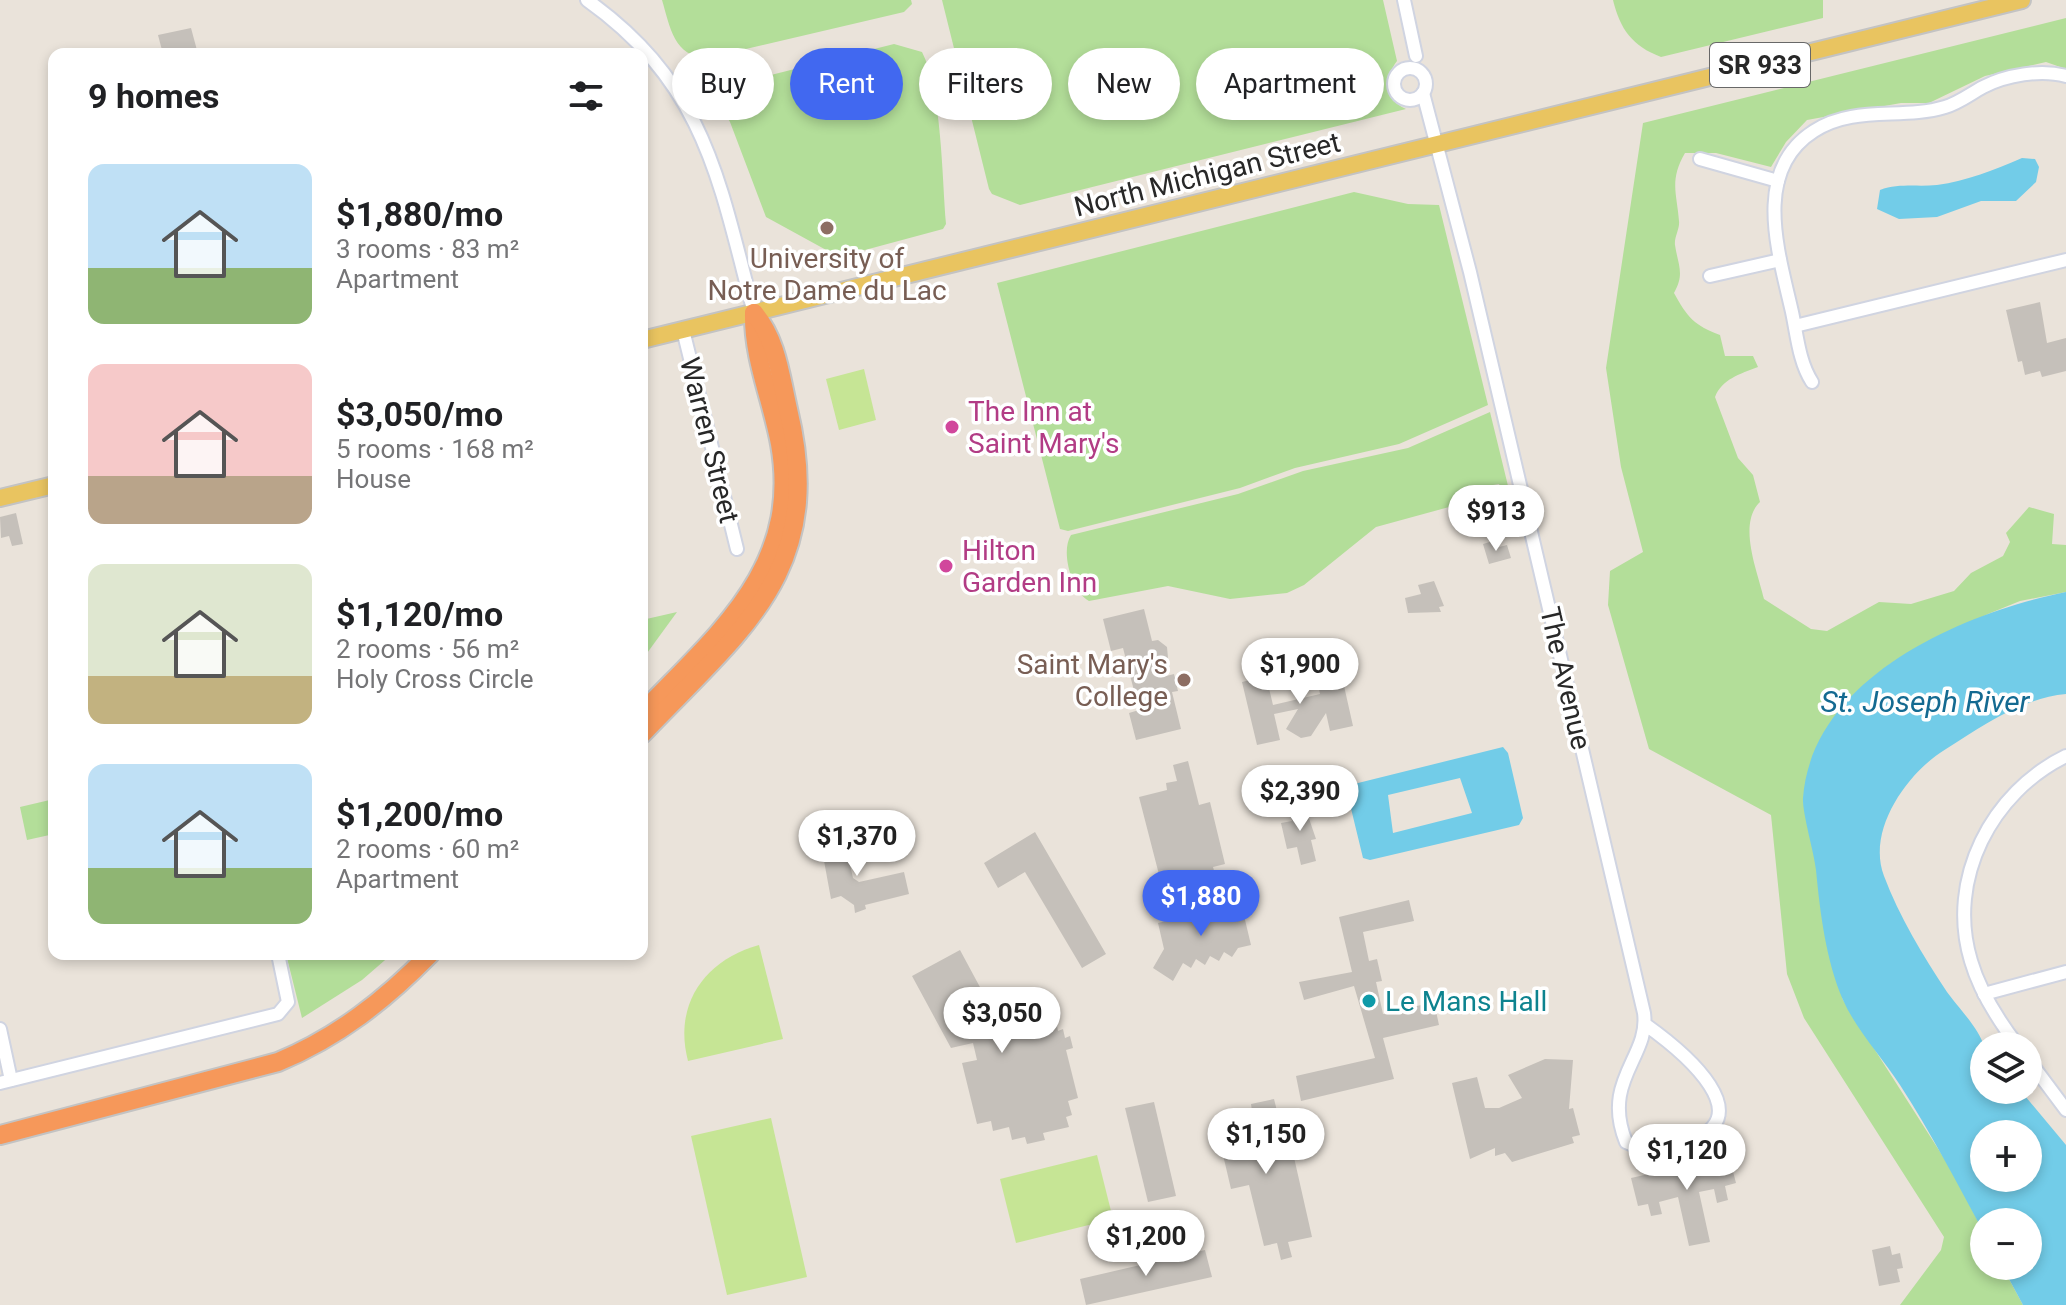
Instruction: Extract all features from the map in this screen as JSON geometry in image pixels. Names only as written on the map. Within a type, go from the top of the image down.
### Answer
[{"type":"highway","points":[[648,707],[739,610],[764,570],[778,534],[784,467],[754,338],[754,313]]},
{"type":"highway","points":[[648,728],[754,615],[777,580],[792,541],[799,497],[798,453],[771,334],[754,313]]},
{"type":"highway","points":[[0,1123],[274,1051],[333,1022],[383,984],[408,960]]},
{"type":"highway","points":[[0,1135],[238,1076],[297,1055],[368,1012],[424,960]]},
{"type":"main road","name":"North Michigan Street","points":[[683,330],[2022,0]]},
{"type":"main road","name":"SR 933","points":[[648,339],[683,330]]},
{"type":"main road","points":[[0,498],[48,486]]},
{"type":"street","points":[[587,0],[643,48]]},
{"type":"street","points":[[1404,0],[1411,36],[1416,42],[1418,70],[1426,83],[1423,93],[1415,100],[1405,99],[1395,88],[1398,73],[1408,68],[1418,70]]},
{"type":"street","points":[[648,54],[668,77],[696,120],[718,178],[754,313]]},
{"type":"street","points":[[1812,382],[1795,326],[1774,216],[1778,181],[1794,150],[1826,125],[1871,113],[1919,112],[1949,107],[1982,88],[2013,77],[2044,73],[2066,76]]},
{"type":"street","name":"The Avenue","points":[[1423,93],[1438,144],[1646,1025]]},
{"type":"street","points":[[1700,159],[1778,181]]},
{"type":"street","points":[[1710,276],[1780,260]]},
{"type":"street","points":[[1795,326],[2066,260]]},
{"type":"street","name":"Warren Street","points":[[683,330],[737,549]]},
{"type":"street","points":[[2009,1032],[1984,994],[1970,959],[1965,929],[1967,889],[1975,853],[2002,805],[2033,776],[2066,756]]},
{"type":"street","points":[[0,1029],[6,1081],[278,1014],[287,1007],[279,960]]},
{"type":"street","points":[[1984,994],[2066,972]]},
{"type":"street","points":[[1646,1025],[1688,1056],[1712,1089],[1717,1104],[1716,1123],[1696,1139],[1653,1149],[1626,1142],[1620,1118],[1621,1085],[1646,1025]]},
{"type":"street","points":[[2042,1078],[2066,1110]]},
{"type":"green space","points":[[662,0],[911,0],[912,4],[904,12],[750,48],[682,48],[671,30]]},
{"type":"green space","points":[[942,0],[1383,0],[1397,61],[1389,75],[1389,94],[1406,109],[1384,114],[1384,48],[1196,48],[1196,120],[1362,120],[1020,205],[992,194],[989,189],[972,120],[1052,120],[1052,48],[954,48]]},
{"type":"green space","points":[[1613,0],[1823,0],[1823,18],[1661,57],[1642,48],[1629,35],[1619,20]]},
{"type":"green space","points":[[2066,18],[2066,69],[2046,62],[1985,76],[1929,103],[1901,103],[1807,120],[1786,142],[1771,167],[1716,153],[1685,153],[1676,179],[1679,224],[1675,245],[1680,275],[1674,293],[1692,320],[1720,335],[1725,356],[1753,356],[1758,367],[1727,381],[1715,397],[1738,458],[1753,475],[1760,502],[1753,511],[1750,535],[1764,599],[1811,629],[1827,631],[1879,602],[1911,604],[1954,591],[1971,573],[2003,556],[2010,542],[2006,533],[2029,507],[2054,514],[2052,544],[2066,545],[2066,592],[2020,601],[1988,614],[1890,664],[1838,710],[1803,801],[1812,836],[1826,933],[1843,1000],[1951,1169],[1971,1208],[1970,1280],[2010,1280],[2023,1305],[1900,1305],[1941,1250],[1944,1237],[1804,1018],[1787,974],[1771,815],[1649,749],[1608,605],[1610,571],[1643,552],[1621,467],[1606,368],[1643,123]]},
{"type":"green space","points":[[894,44],[919,51],[919,120],[938,120],[946,224],[943,229],[839,257],[766,217],[729,120],[774,120],[774,74],[790,70],[790,120],[903,120],[903,48],[878,48]]},
{"type":"green space","points":[[1354,192],[1408,204],[1439,205],[1488,405],[1399,444],[1295,468],[1240,488],[1068,531],[1060,529],[997,283]]},
{"type":"green space","points":[[864,369],[876,420],[839,430],[826,379]]},
{"type":"green space","points":[[1490,412],[1509,490],[1503,492],[1499,484],[1487,486],[1471,501],[1376,527],[1304,585],[1287,593],[1230,599],[1168,586],[1089,601],[1073,581],[1067,561],[1071,535],[1238,494],[1303,471],[1408,448]]},
{"type":"green space","points":[[677,612],[648,652],[648,619]]},
{"type":"green space","points":[[48,800],[48,835],[27,840],[20,807]]},
{"type":"green space","points":[[759,945],[783,1039],[688,1061],[685,1021],[698,987],[723,961]]},
{"type":"green space","points":[[288,960],[385,960],[362,980],[302,1018]]},
{"type":"green space","points":[[771,1118],[807,1277],[727,1295],[691,1136]]},
{"type":"green space","points":[[1097,1155],[1113,1219],[1016,1243],[1000,1179]]},
{"type":"water","points":[[2022,158],[2035,159],[2039,167],[2036,182],[2016,201],[1981,201],[1937,217],[1899,219],[1877,209],[1880,190],[1959,181]]},
{"type":"water","name":"St. Joseph River","points":[[2066,592],[2066,694],[2034,701],[2003,714],[1932,759],[1905,786],[1894,803],[1881,839],[1880,858],[1890,891],[1912,936],[1977,1032],[1970,1032],[1970,1104],[2032,1104],[2066,1145],[2066,1305],[2023,1305],[2010,1280],[2042,1280],[2042,1208],[1971,1208],[1911,1103],[1843,1000],[1828,953],[1803,804],[1813,755],[1833,718],[1863,685],[1899,658],[1983,616]]},
{"type":"water","points":[[1503,747],[1508,753],[1523,818],[1519,825],[1370,860],[1363,858],[1347,792],[1350,785]],"holes":[[[1460,778],[1472,813],[1393,833],[1388,795]]]},
{"type":"building","points":[[191,28],[196,48],[161,48],[158,35]]},
{"type":"building","points":[[2040,302],[2047,343],[2066,338],[2066,371],[2042,377],[2040,371],[2025,375],[2022,361],[2018,362],[2006,310]]},
{"type":"building","points":[[16,513],[23,544],[12,546],[9,536],[1,538],[0,517]]},
{"type":"building","points":[[1493,541],[1495,548],[1507,545],[1511,558],[1489,564],[1483,544]]},
{"type":"building","points":[[1434,581],[1444,606],[1439,607],[1441,612],[1408,613],[1405,598],[1421,594],[1418,585]]},
{"type":"building","points":[[1144,609],[1152,641],[1158,640],[1167,647],[1168,658],[1163,663],[1166,676],[1174,674],[1178,691],[1172,692],[1181,729],[1136,740],[1129,713],[1139,710],[1123,648],[1111,651],[1103,619]]},
{"type":"building","points":[[1338,659],[1353,726],[1330,731],[1326,713],[1311,736],[1301,738],[1286,729],[1298,709],[1274,714],[1280,740],[1257,745],[1242,682],[1266,676],[1273,705],[1320,694],[1314,664]]},
{"type":"building","points":[[1188,761],[1199,805],[1210,802],[1225,864],[1213,867],[1217,881],[1164,894],[1139,797],[1167,790],[1166,783],[1177,781],[1173,765]]},
{"type":"building","points":[[1303,801],[1316,839],[1311,840],[1316,861],[1301,865],[1297,847],[1287,849],[1281,823],[1292,821],[1288,805]]},
{"type":"building","points":[[1035,832],[1106,954],[1082,968],[1025,872],[998,888],[984,863]]},
{"type":"building","points":[[843,834],[853,878],[859,882],[904,872],[909,894],[865,905],[866,909],[855,913],[854,905],[841,896],[831,899],[820,839]]},
{"type":"building","name":"Le Mans Hall","points":[[1409,900],[1414,921],[1363,932],[1369,961],[1377,959],[1382,981],[1376,982],[1383,1014],[1434,1002],[1439,1025],[1383,1038],[1394,1079],[1301,1101],[1296,1076],[1375,1058],[1354,986],[1304,1000],[1299,982],[1352,972],[1339,917]]},
{"type":"building","points":[[1241,903],[1251,945],[1238,948],[1232,957],[1224,952],[1219,961],[1210,956],[1205,965],[1196,959],[1191,968],[1183,963],[1173,981],[1153,968],[1164,949],[1158,923]]},
{"type":"building","points":[[960,950],[1002,1028],[1055,1015],[1058,1031],[1063,1029],[1065,1038],[1070,1036],[1073,1048],[1066,1050],[1078,1098],[1068,1101],[1072,1115],[1066,1117],[1069,1127],[1043,1133],[1045,1140],[1027,1144],[1025,1137],[1012,1140],[1009,1127],[993,1131],[991,1121],[977,1124],[962,1063],[977,1060],[973,1043],[951,1048],[912,976]]},
{"type":"building","points":[[1545,1059],[1573,1060],[1569,1109],[1573,1108],[1580,1135],[1572,1137],[1574,1143],[1512,1162],[1505,1153],[1495,1156],[1495,1148],[1470,1159],[1452,1083],[1477,1077],[1485,1108],[1499,1108],[1522,1098],[1508,1075]]},
{"type":"building","points":[[1274,1099],[1283,1135],[1266,1139],[1270,1159],[1293,1153],[1312,1237],[1288,1242],[1292,1257],[1281,1260],[1277,1243],[1264,1246],[1249,1185],[1231,1189],[1216,1125],[1238,1120],[1237,1115],[1252,1111],[1251,1104]]},
{"type":"building","points":[[1154,1102],[1176,1196],[1148,1202],[1125,1108]]},
{"type":"building","points":[[1729,1156],[1736,1183],[1725,1186],[1728,1200],[1717,1203],[1714,1189],[1699,1192],[1710,1242],[1689,1246],[1678,1197],[1659,1202],[1662,1214],[1651,1216],[1648,1204],[1638,1206],[1631,1178]]},
{"type":"building","points":[[1890,1246],[1892,1255],[1900,1253],[1903,1268],[1897,1269],[1900,1282],[1879,1286],[1872,1250]]},
{"type":"building","points":[[1205,1250],[1212,1277],[1086,1305],[1080,1279]]},
{"type":"place","name":"University of Notre Dame du Lac","points":[[827,228]]},
{"type":"place","name":"The Inn at Saint Mary's","points":[[952,427]]},
{"type":"place","name":"Hilton Garden Inn","points":[[946,566]]},
{"type":"place","name":"Saint Mary's College","points":[[1184,680]]},
{"type":"place","name":"Le Mans Hall","points":[[1369,1001]]}]
